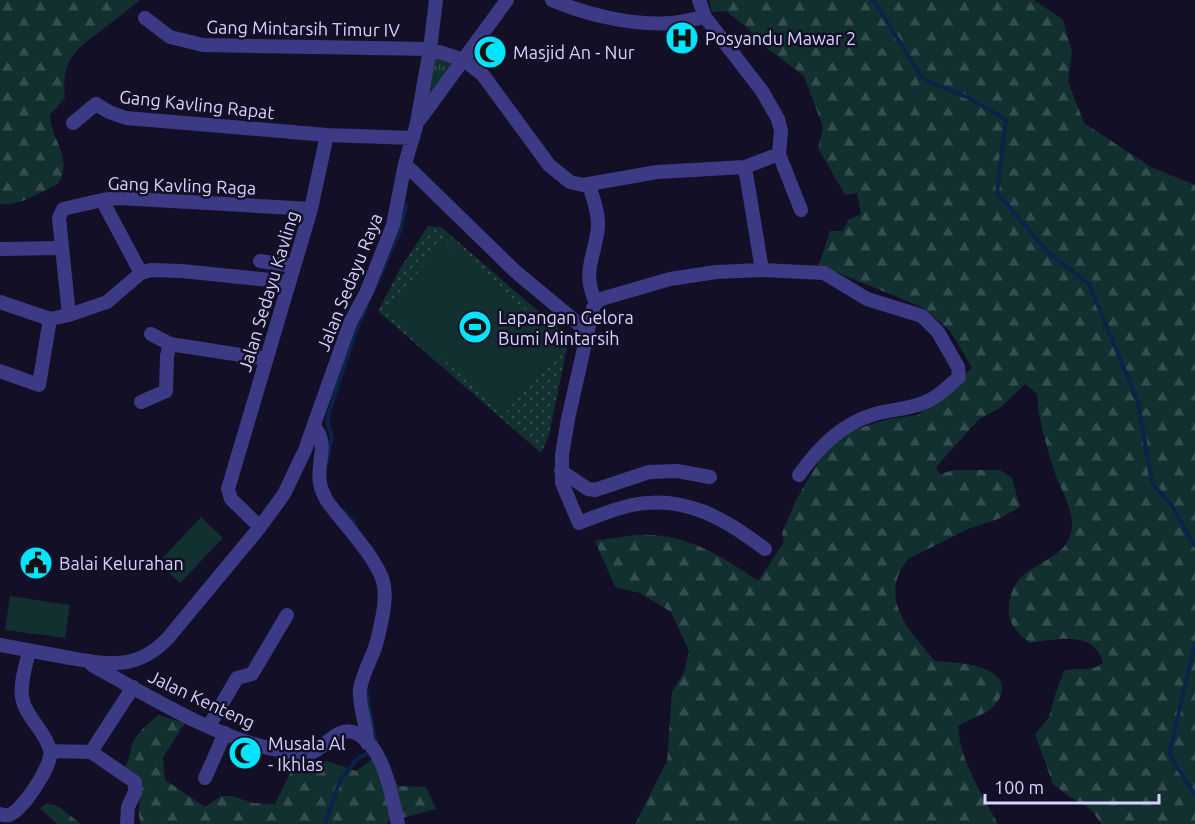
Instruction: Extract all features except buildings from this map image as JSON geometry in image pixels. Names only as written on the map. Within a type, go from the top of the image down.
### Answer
[{"type":"street","name":"Jalan Sedayu Raya","points":[[125,663],[146,657],[158,649],[260,527],[284,494],[314,426],[350,322],[366,293],[393,225],[405,164],[417,123],[436,0]]},
{"type":"street","points":[[417,123],[507,0]]},
{"type":"street","points":[[552,0],[587,13],[617,19],[672,23],[705,17]]},
{"type":"street","points":[[699,0],[705,17],[762,91],[778,119],[781,131],[780,154],[801,210]]},
{"type":"street","name":"Gang Mintarsih Timur IV","points":[[145,18],[170,37],[203,45],[430,49],[464,60]]},
{"type":"street","points":[[464,60],[483,75],[558,173],[577,184],[590,184],[657,172],[745,167],[780,154]]},
{"type":"street","name":"Gang Kavling Rapat","points":[[73,123],[96,104],[126,118],[327,135]]},
{"type":"street","points":[[327,135],[413,138]]},
{"type":"street","name":"Jalan Sedayu Kavling","points":[[260,527],[231,499],[228,489],[311,209],[327,135]]},
{"type":"street","points":[[405,164],[516,272],[587,331]]},
{"type":"street","points":[[745,167],[762,270]]},
{"type":"street","points":[[590,184],[598,221],[589,278],[596,303]]},
{"type":"street","name":"Gang Kavling Raga","points":[[61,248],[59,218],[63,209],[102,200],[119,198],[311,209]]},
{"type":"street","points":[[102,200],[141,273]]},
{"type":"street","points":[[0,249],[61,248],[69,315]]},
{"type":"street","points":[[260,261],[294,266]]},
{"type":"street","points":[[0,302],[50,320],[107,302],[141,273],[151,270],[289,282]]},
{"type":"street","points":[[765,549],[734,525],[713,515],[667,503],[634,505],[579,523],[562,483],[562,454],[587,331],[596,303],[601,299],[670,279],[716,272],[762,270],[824,273],[867,299],[922,316],[938,332],[958,367],[959,377],[930,400],[911,408],[875,414],[835,434],[816,452],[799,475]]},
{"type":"street","points":[[0,371],[39,385],[50,320]]},
{"type":"street","points":[[151,334],[170,344],[266,359]]},
{"type":"street","points":[[141,402],[166,390],[167,356],[170,344]]},
{"type":"street","points":[[314,426],[320,433],[323,443],[319,475],[322,491],[383,580],[384,589],[377,641],[363,676],[360,694],[371,749],[388,782],[398,824]]},
{"type":"street","points":[[561,471],[588,489],[595,490],[649,472],[677,471],[710,477]]},
{"type":"street","points":[[209,726],[237,678],[252,674],[287,615]]},
{"type":"street","points":[[0,645],[84,661],[107,664],[125,663],[130,686],[91,752]]},
{"type":"street","points":[[0,814],[10,814],[20,806],[43,777],[51,751],[41,730],[23,703],[22,685],[29,651]]},
{"type":"street","name":"Jalan Kenteng","points":[[84,661],[209,726],[281,751],[310,753],[339,732],[350,731],[358,734],[371,749]]},
{"type":"street","points":[[205,778],[225,733]]},
{"type":"street","points":[[51,751],[91,752],[135,782],[135,792],[128,807],[127,824]]},
{"type":"green space","points":[[0,0],[140,0],[85,43],[68,65],[64,85],[65,98],[50,115],[63,156],[63,173],[59,183],[30,198],[7,204],[0,204]]},
{"type":"green space","points":[[709,0],[1034,0],[1063,20],[1072,52],[1068,81],[1084,123],[1151,167],[1195,185],[1195,824],[1101,824],[1086,806],[1053,784],[1035,734],[1049,717],[1064,671],[1089,669],[1103,663],[1099,653],[1092,645],[1083,641],[1062,639],[1030,643],[1011,623],[1009,606],[1012,592],[1018,581],[1056,554],[1064,546],[1072,528],[1070,511],[1046,443],[1037,394],[1025,384],[1000,408],[979,419],[936,467],[940,474],[954,470],[1000,470],[1012,478],[1020,507],[998,519],[968,529],[908,559],[899,574],[895,587],[896,601],[907,626],[935,661],[953,662],[986,669],[1000,681],[1001,694],[994,706],[958,726],[967,764],[998,824],[635,824],[667,761],[672,692],[684,672],[689,651],[671,612],[640,593],[615,587],[595,541],[637,535],[671,537],[716,554],[758,581],[784,542],[782,533],[796,500],[819,461],[843,433],[889,419],[918,415],[972,368],[951,332],[924,308],[819,265],[830,231],[843,231],[848,220],[861,214],[857,193],[845,195],[818,148],[823,127],[804,76],[768,49],[726,11],[712,12]]},
{"type":"green space","points":[[433,52],[458,61],[421,115]]},
{"type":"green space","name":"Lapangan Gelora Bumi Mintarsih","points":[[428,226],[441,227],[569,338],[549,435],[541,453],[378,311],[401,267]]},
{"type":"green space","name":"Lapangan Gelora Bumi Mintarsih","points":[[445,241],[565,344],[505,413],[386,310]]},
{"type":"green space","points":[[201,517],[223,538],[180,583],[158,563]]},
{"type":"green space","points":[[10,596],[70,605],[65,638],[5,630]]},
{"type":"green space","points":[[158,715],[185,723],[163,757],[165,780],[205,807],[221,796],[232,796],[253,803],[275,804],[295,763],[327,761],[356,771],[383,752],[398,786],[426,787],[436,809],[387,822],[387,824],[141,824],[139,809],[141,784],[123,768],[136,736]]},
{"type":"green space","points":[[47,803],[59,807],[81,824],[57,824],[40,808]]},
{"type":"waterway","points":[[873,0],[923,79],[969,98],[1006,120],[997,193],[1047,251],[1089,284],[1138,402],[1152,483],[1172,506],[1195,546]]},
{"type":"waterway","points":[[373,292],[400,231],[406,205]]},
{"type":"waterway","points":[[327,460],[332,437],[327,422],[329,412],[355,333],[367,305]]},
{"type":"waterway","points":[[342,510],[356,527]]},
{"type":"waterway","points":[[1195,644],[1169,754],[1195,795]]},
{"type":"waterway","points":[[366,690],[376,744]]},
{"type":"waterway","points":[[325,824],[340,780],[358,758],[371,752]]},
{"type":"place","name":"Posyandu Mawar 2","points":[[682,38]]},
{"type":"place","name":"Masjid An - Nur","points":[[490,52]]},
{"type":"place","name":"Lapangan Gelora Bumi Mintarsih","points":[[475,327]]},
{"type":"place","name":"Balai Kelurahan","points":[[36,563]]},
{"type":"place","name":"Musala Al - Ikhlas","points":[[245,753]]}]
